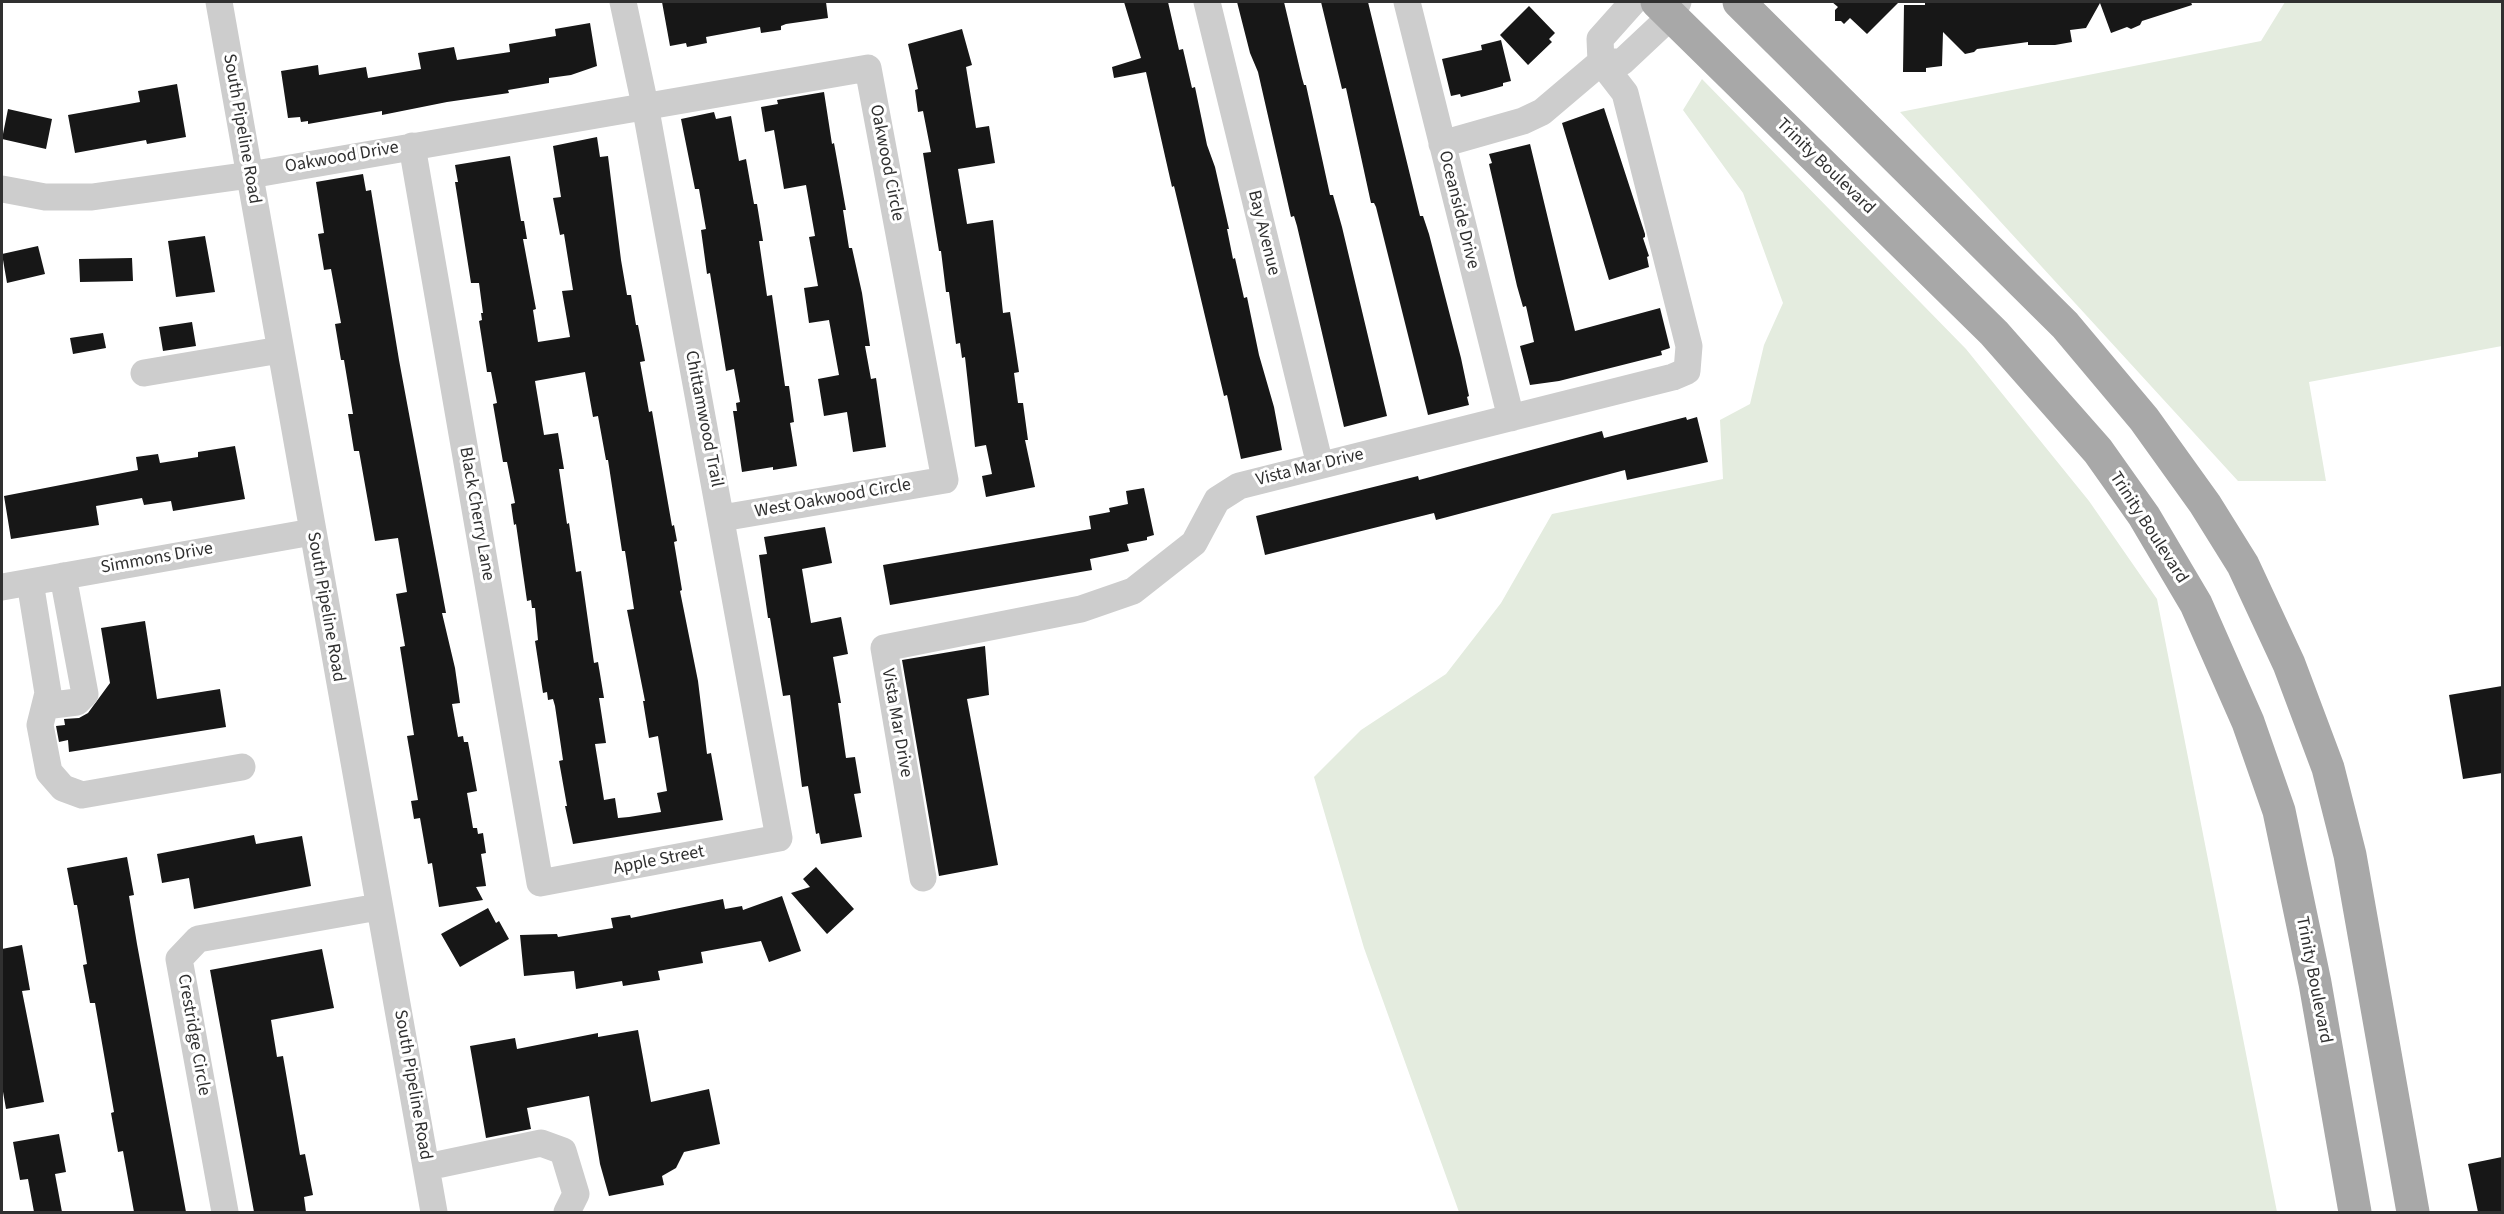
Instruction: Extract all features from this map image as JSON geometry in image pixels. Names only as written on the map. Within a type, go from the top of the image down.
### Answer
[{"type":"main road","points":[[1739,2],[2065,325],[2144,419],[2205,504],[2242,565],[2289,664],[2328,768],[2350,855],[2413,1212]]},
{"type":"main road","name":"Trinity Boulevard","points":[[1668,6],[1994,333],[2098,451],[2154,534],[2196,604],[2248,722],[2278,811],[2315,983],[2355,1212]]},
{"type":"street","name":"South Pipeline Road","points":[[219,2],[434,1212]]},
{"type":"street","name":"Chittamwood Trail","points":[[623,2],[645,105],[779,838]]},
{"type":"street","name":"Bay Avenue","points":[[1207,2],[1320,465]]},
{"type":"street","name":"Oceanside Drive","points":[[1407,2],[1511,418]]},
{"type":"street","points":[[1601,62],[1600,39],[1633,2]]},
{"type":"street","points":[[1442,144],[1523,121],[1542,112],[1601,62],[1622,62],[1668,6]]},
{"type":"street","name":"Vista Mar Drive","points":[[923,878],[884,648],[1081,609],[1133,591],[1194,543],[1217,500],[1239,486],[1673,377],[1687,371],[1689,346],[1625,93],[1601,62]]},
{"type":"street","name":"Oakwood Circle","points":[[645,105],[868,68],[945,480]]},
{"type":"street","name":"Oakwood Drive","points":[[2,189],[45,197],[92,197],[250,175],[645,105]]},
{"type":"street","name":"Black Cherry Lane","points":[[412,146],[540,883]]},
{"type":"street","points":[[144,373],[280,350]]},
{"type":"street","name":"West Oakwood Circle","points":[[722,518],[945,480]]},
{"type":"street","name":"Simmons Drive","points":[[2,587],[312,532]]},
{"type":"street","points":[[45,706],[76,702],[85,694],[63,576]]},
{"type":"street","points":[[30,582],[48,693],[40,725],[49,772],[63,788],[82,795],[242,767]]},
{"type":"street","name":"Apple Street","points":[[540,883],[779,838]]},
{"type":"street","name":"Crestridge Circle","points":[[225,1212],[179,959],[198,939],[378,907]]},
{"type":"street","points":[[427,1167],[541,1143],[563,1151],[576,1194],[567,1212]]},
{"type":"shaded area","points":[[2285,2],[2502,2],[2502,346],[2309,382],[2326,481],[2238,481],[1900,112],[2261,41]]},
{"type":"shaded area","points":[[1702,79],[1966,349],[2089,501],[2157,599],[2277,1212],[1459,1212],[1364,948],[1314,777],[1361,730],[1446,674],[1501,603],[1552,514],[1723,479],[1720,420],[1750,404],[1764,345],[1783,303],[1743,193],[1683,110]]},
{"type":"building","points":[[662,2],[826,2],[828,18],[786,24],[781,26],[781,30],[761,33],[760,27],[706,37],[707,43],[687,47],[686,43],[670,46]]},
{"type":"building","points":[[1124,2],[1168,2],[1179,50],[1183,49],[1192,88],[1195,87],[1207,145],[1215,167],[1229,229],[1227,229],[1233,259],[1235,258],[1244,298],[1247,297],[1282,450],[1241,459],[1174,186],[1172,187],[1146,72],[1114,78],[1112,67],[1141,58]]},
{"type":"building","points":[[1237,2],[1284,2],[1302,78],[1306,85],[1330,195],[1333,195],[1342,227],[1387,416],[1344,427],[1297,226],[1294,216],[1291,217],[1258,72],[1250,53]]},
{"type":"building","points":[[1321,2],[1368,2],[1420,216],[1423,216],[1429,234],[1461,358],[1469,405],[1428,415],[1376,207],[1374,203],[1371,203],[1346,88],[1342,89]]},
{"type":"building","points":[[1832,2],[1899,2],[1867,34],[1850,18],[1844,24],[1841,21],[1835,21],[1835,10],[1838,7]]},
{"type":"building","points":[[1955,2],[2191,2],[2192,5],[2142,21],[2140,25],[2131,29],[2127,27],[2111,33],[2100,3],[2086,28],[2070,30],[2072,42],[2055,45],[2028,45],[2028,42],[1977,49],[1965,54],[1943,32],[1942,66],[1926,68],[1926,72],[1903,72],[1904,5]]},
{"type":"building","points":[[1529,6],[1555,33],[1549,39],[1552,42],[1528,65],[1500,35]]},
{"type":"building","points":[[590,23],[597,66],[571,75],[549,78],[549,83],[508,90],[509,93],[382,115],[382,111],[308,124],[308,121],[301,122],[300,117],[288,118],[281,71],[318,65],[319,75],[366,67],[368,78],[421,69],[418,53],[454,47],[457,60],[510,52],[509,44],[556,36],[555,29]]},
{"type":"building","points":[[962,29],[972,65],[966,67],[976,128],[989,126],[995,163],[958,169],[967,224],[993,220],[1003,313],[1010,312],[1019,372],[1014,373],[1018,403],[1023,403],[1028,440],[1025,440],[1035,487],[986,497],[982,476],[992,474],[986,445],[975,447],[965,357],[962,358],[960,343],[956,344],[949,292],[946,292],[923,153],[931,152],[923,111],[918,112],[915,90],[918,89],[908,44]]},
{"type":"building","points":[[1501,40],[1511,81],[1503,83],[1503,86],[1461,97],[1460,94],[1451,96],[1442,59],[1482,50],[1481,45]]},
{"type":"building","points":[[177,84],[186,137],[147,144],[146,140],[75,153],[68,115],[140,102],[138,91]]},
{"type":"building","points":[[824,92],[846,210],[843,210],[849,248],[852,248],[862,293],[870,346],[865,346],[871,379],[876,378],[886,447],[853,452],[847,412],[824,416],[818,379],[839,375],[829,320],[809,323],[804,288],[818,286],[809,237],[815,236],[806,185],[784,189],[774,130],[765,132],[761,107],[778,104],[777,100]]},
{"type":"building","points":[[1604,108],[1645,234],[1643,238],[1649,256],[1647,257],[1649,267],[1609,280],[1562,123]]},
{"type":"building","points":[[8,109],[52,119],[46,149],[2,139]]},
{"type":"building","points":[[714,112],[716,119],[731,116],[739,161],[746,159],[754,204],[757,204],[763,241],[759,241],[767,296],[772,295],[785,386],[789,386],[794,422],[790,423],[797,466],[742,472],[733,411],[737,411],[736,403],[740,402],[734,369],[726,371],[710,273],[707,274],[701,230],[706,229],[699,189],[695,189],[681,119]]},
{"type":"building","points":[[597,137],[600,157],[608,156],[627,295],[631,295],[645,361],[640,362],[649,412],[652,411],[672,526],[674,525],[677,541],[674,542],[682,590],[680,591],[698,681],[707,754],[711,753],[723,820],[573,844],[559,761],[563,760],[555,706],[553,699],[548,700],[547,692],[543,693],[535,641],[538,640],[535,608],[532,608],[531,600],[527,601],[511,504],[515,503],[507,462],[503,462],[493,404],[497,403],[491,372],[487,372],[479,321],[482,320],[481,313],[483,313],[479,283],[471,283],[455,182],[458,182],[455,165],[510,156],[521,221],[524,221],[527,239],[523,239],[536,309],[533,310],[538,342],[570,337],[562,291],[573,290],[564,234],[560,235],[553,198],[561,197],[553,146]],"holes":[[[585,372],[593,417],[598,416],[606,460],[608,460],[622,551],[625,551],[634,609],[627,610],[645,701],[643,701],[649,738],[658,736],[667,791],[657,793],[661,812],[618,818],[615,798],[604,800],[595,744],[606,743],[599,698],[604,698],[598,662],[594,663],[581,571],[576,572],[569,523],[567,524],[559,469],[564,469],[558,433],[544,435],[535,381]]]},
{"type":"building","points":[[1530,144],[1575,331],[1660,308],[1670,348],[1661,351],[1662,355],[1559,381],[1530,385],[1520,346],[1534,342],[1526,306],[1523,307],[1517,286],[1489,164],[1492,163],[1489,154]]},
{"type":"building","points":[[363,174],[366,191],[371,190],[399,360],[446,613],[442,613],[455,668],[460,703],[452,704],[458,737],[463,736],[464,742],[468,742],[477,791],[467,793],[473,828],[477,828],[478,834],[483,833],[486,853],[481,854],[486,886],[476,887],[483,900],[439,907],[432,863],[428,864],[420,818],[414,819],[411,801],[418,800],[407,736],[414,735],[400,647],[405,646],[396,594],[407,592],[398,538],[375,541],[359,451],[354,451],[348,414],[353,414],[335,324],[341,323],[331,269],[324,270],[318,234],[324,233],[316,182]]},
{"type":"building","points":[[205,236],[215,292],[176,297],[168,241]]},
{"type":"building","points":[[38,246],[45,274],[7,283],[2,254]]},
{"type":"building","points":[[132,258],[133,281],[80,282],[79,259]]},
{"type":"building","points":[[192,322],[196,346],[163,351],[159,327]]},
{"type":"building","points":[[103,333],[106,348],[73,354],[70,338]]},
{"type":"building","points":[[1686,417],[1687,420],[1697,417],[1708,462],[1627,480],[1625,470],[1436,520],[1434,513],[1265,555],[1256,516],[1418,476],[1419,480],[1602,431],[1604,438]]},
{"type":"building","points":[[235,446],[245,499],[173,511],[171,501],[144,505],[142,498],[96,506],[99,525],[11,539],[4,496],[138,470],[136,457],[158,454],[160,463],[198,457],[198,452]]},
{"type":"building","points":[[1144,488],[1154,535],[1147,537],[1147,540],[1127,544],[1129,551],[1090,559],[1092,570],[890,605],[883,565],[1091,529],[1089,516],[1110,512],[1109,508],[1128,504],[1126,491]]},
{"type":"building","points":[[825,527],[832,563],[802,569],[811,623],[841,617],[848,654],[833,657],[841,703],[838,703],[846,758],[855,757],[861,793],[854,794],[862,837],[821,844],[819,833],[816,834],[808,786],[802,787],[790,695],[783,696],[759,555],[767,554],[764,537]]},
{"type":"building","points":[[145,621],[157,699],[220,689],[226,727],[69,752],[68,740],[59,742],[56,726],[65,725],[64,719],[79,718],[88,713],[110,683],[101,628]]},
{"type":"building","points":[[985,646],[989,695],[967,699],[998,865],[939,876],[902,660]]},
{"type":"building","points":[[2502,686],[2502,773],[2463,779],[2449,695]]},
{"type":"building","points":[[254,835],[256,844],[302,836],[311,886],[194,909],[189,878],[162,883],[157,854]]},
{"type":"building","points":[[127,857],[134,895],[129,896],[186,1212],[134,1212],[123,1151],[118,1152],[111,1113],[114,1112],[95,1003],[90,1003],[83,965],[87,964],[77,905],[74,905],[67,868]]},
{"type":"building","points":[[816,867],[854,909],[827,934],[791,893],[810,887],[803,879]]},
{"type":"building","points":[[782,896],[801,951],[769,962],[761,941],[701,952],[703,963],[658,971],[660,980],[623,986],[622,981],[576,989],[574,971],[524,976],[520,935],[557,934],[558,937],[613,928],[611,918],[630,915],[631,918],[723,899],[725,909],[742,906],[743,910]]},
{"type":"building","points":[[488,908],[496,923],[499,921],[509,939],[460,967],[441,934]]},
{"type":"building","points":[[22,945],[30,990],[22,991],[44,1102],[6,1109],[2,1086],[2,949]]},
{"type":"building","points":[[322,949],[334,1008],[271,1020],[277,1057],[283,1056],[300,1155],[305,1154],[313,1195],[304,1197],[306,1212],[254,1212],[210,970]]},
{"type":"building","points":[[638,1030],[651,1102],[709,1089],[720,1144],[684,1152],[676,1168],[662,1176],[664,1185],[609,1196],[600,1164],[589,1096],[527,1108],[531,1129],[486,1138],[470,1046],[515,1038],[517,1049],[598,1033],[598,1037]]},
{"type":"building","points":[[59,1134],[66,1172],[55,1174],[62,1212],[34,1212],[28,1179],[20,1180],[13,1142]]},
{"type":"building","points":[[2502,1157],[2502,1212],[2478,1212],[2468,1164]]}]
